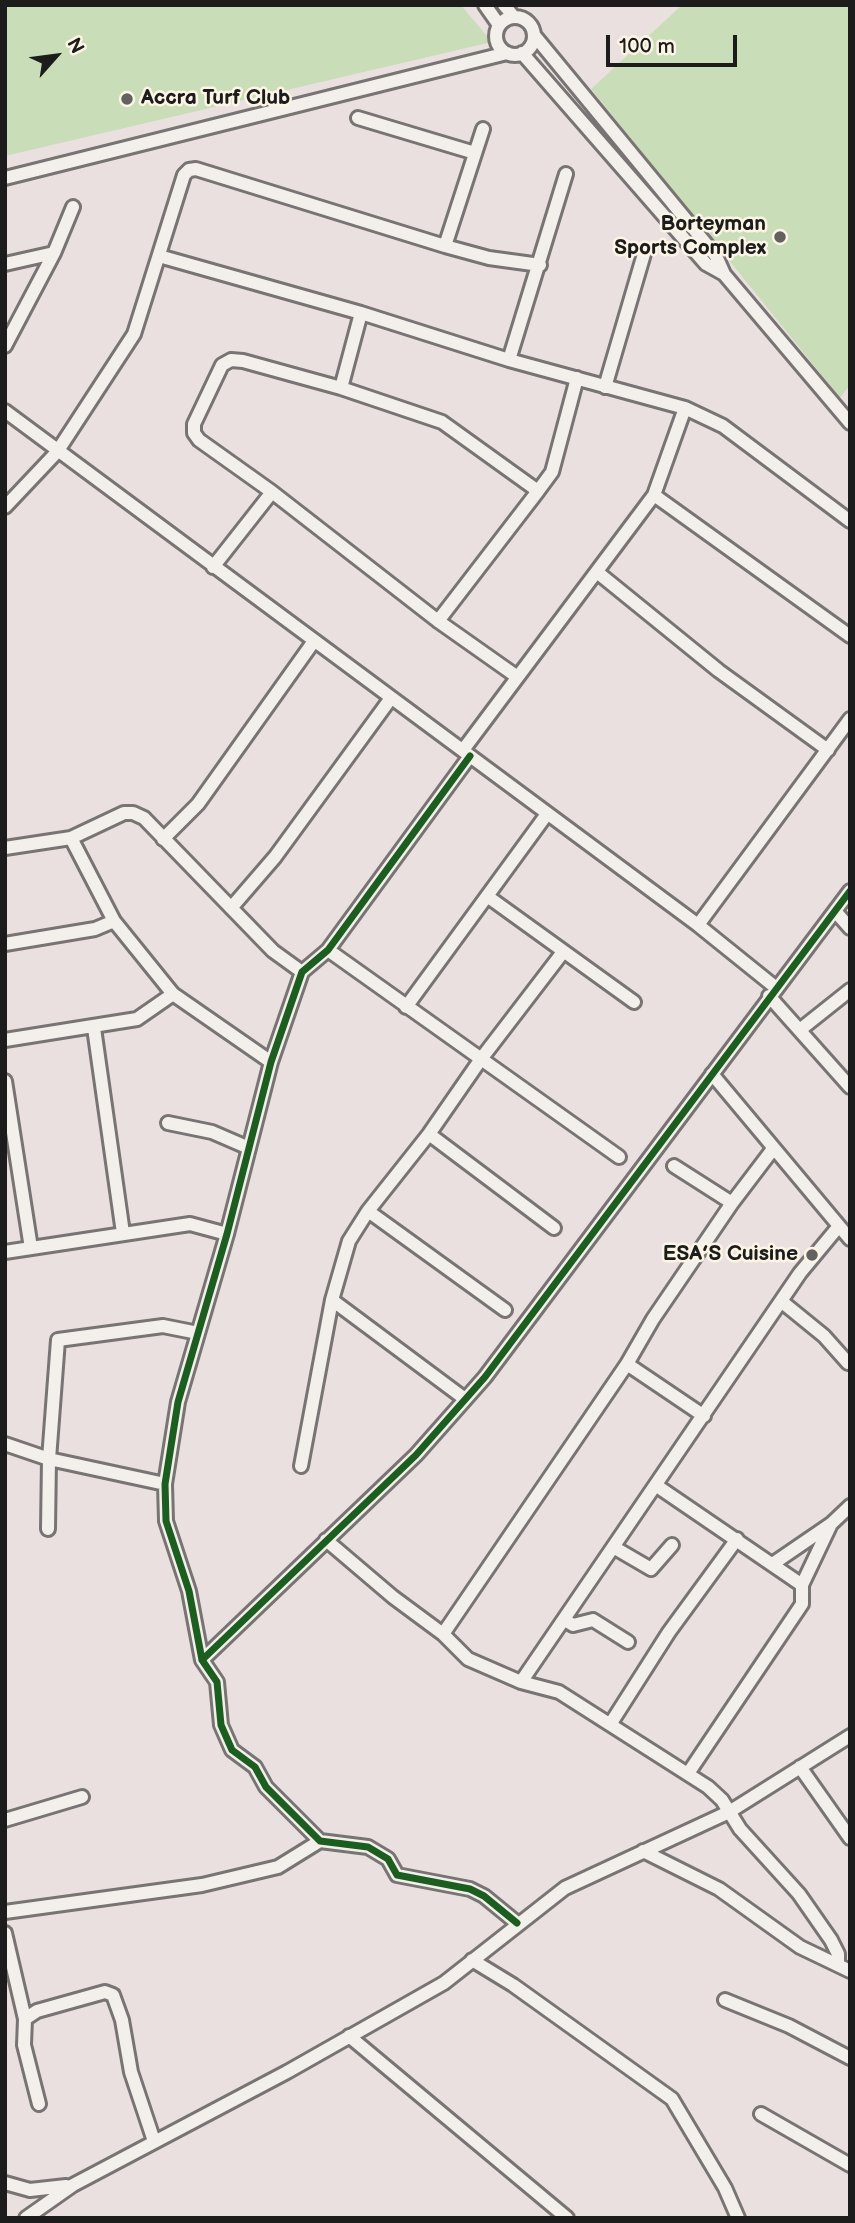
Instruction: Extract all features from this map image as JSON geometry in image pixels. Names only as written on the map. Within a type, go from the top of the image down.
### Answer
[{"type":"street","points":[[485,5],[499,25],[496,40],[507,53]]},
{"type":"street","points":[[504,5],[513,17],[525,20],[534,35],[716,256],[724,274],[850,423]]},
{"type":"street","points":[[499,25],[513,17]]},
{"type":"street","points":[[522,54],[531,46],[534,35]]},
{"type":"street","points":[[5,178],[507,53],[522,54],[706,264],[724,274]]},
{"type":"street","points":[[358,118],[475,153]]},
{"type":"street","points":[[445,246],[483,129]]},
{"type":"street","points":[[5,507],[57,452],[134,334],[184,175],[196,169],[445,246],[489,258],[540,265]]},
{"type":"street","points":[[509,360],[566,174]]},
{"type":"street","points":[[5,346],[54,253],[73,207]]},
{"type":"street","points":[[5,264],[54,253]]},
{"type":"street","points":[[605,387],[644,254]]},
{"type":"street","points":[[159,256],[361,313],[509,360],[685,408],[723,426],[807,492],[850,521]]},
{"type":"street","points":[[341,388],[361,313]]},
{"type":"street","points":[[516,676],[438,621],[272,492],[199,440],[194,433],[194,424],[222,365],[232,360],[243,361],[341,388],[442,422],[486,450],[538,491]]},
{"type":"street","points":[[438,621],[552,472],[577,378]]},
{"type":"street","points":[[517,1923],[484,1896],[470,1889],[397,1875],[388,1859],[368,1847],[320,1841],[266,1787],[255,1768],[232,1750],[221,1725],[217,1682],[202,1660],[189,1591],[166,1521],[165,1483],[178,1402],[227,1234],[271,1062],[302,972],[328,950],[466,753],[516,676],[654,495],[685,408]]},
{"type":"street","points":[[5,411],[698,925],[772,991],[850,1087]]},
{"type":"street","points":[[213,567],[272,492]]},
{"type":"street","points":[[654,495],[850,636]]},
{"type":"street","points":[[597,572],[719,671],[828,750]]},
{"type":"street","points":[[163,839],[198,804],[314,642]]},
{"type":"street","points":[[231,908],[275,858],[391,698]]},
{"type":"street","points":[[698,925],[850,719]]},
{"type":"street","points":[[5,848],[71,838],[124,813],[144,818],[273,951],[302,972]]},
{"type":"street","points":[[406,1007],[547,814]]},
{"type":"street","points":[[71,838],[114,921],[173,994],[271,1062]]},
{"type":"street","points":[[202,1660],[251,1617],[326,1539],[416,1455],[465,1399],[524,1328],[772,991],[850,891]]},
{"type":"street","points":[[487,896],[634,1002]]},
{"type":"street","points":[[835,911],[850,929]]},
{"type":"street","points":[[5,944],[95,929],[114,921]]},
{"type":"street","points":[[328,950],[619,1157]]},
{"type":"street","points":[[301,1466],[332,1300],[349,1241],[368,1211],[429,1134],[481,1059],[563,952]]},
{"type":"street","points":[[801,1029],[850,990]]},
{"type":"street","points":[[5,1040],[94,1028],[137,1019],[173,994]]},
{"type":"street","points":[[94,1028],[123,1233]]},
{"type":"street","points":[[712,1074],[850,1239]]},
{"type":"street","points":[[5,1081],[10,1150],[31,1248]]},
{"type":"street","points":[[168,1123],[212,1132],[249,1148]]},
{"type":"street","points":[[429,1134],[554,1228]]},
{"type":"street","points":[[443,1634],[627,1364],[653,1320],[732,1203],[773,1149]]},
{"type":"street","points":[[674,1166],[732,1203]]},
{"type":"street","points":[[368,1211],[505,1310]]},
{"type":"street","points":[[5,1252],[190,1224],[227,1234]]},
{"type":"street","points":[[521,1682],[615,1548],[781,1301],[839,1226]]},
{"type":"street","points":[[332,1300],[465,1399]]},
{"type":"street","points":[[781,1301],[824,1336],[848,1363]]},
{"type":"street","points":[[48,1530],[58,1340],[163,1326],[198,1333]]},
{"type":"street","points":[[627,1364],[704,1416]]},
{"type":"street","points":[[5,1444],[50,1459],[165,1483]]},
{"type":"street","points":[[656,1486],[774,1563],[802,1585]]},
{"type":"street","points":[[774,1563],[831,1524],[850,1506]]},
{"type":"street","points":[[689,1772],[802,1604],[802,1585],[831,1524]]},
{"type":"street","points":[[326,1539],[393,1597],[443,1634],[468,1659],[521,1682],[559,1692],[689,1772],[722,1800],[740,1829],[808,1907],[831,1941],[844,1968]]},
{"type":"street","points":[[611,1723],[669,1632],[737,1539]]},
{"type":"street","points":[[615,1548],[651,1569],[672,1545]]},
{"type":"street","points":[[565,1620],[573,1625],[593,1620],[628,1642]]},
{"type":"street","points":[[26,2218],[73,2185],[444,1983],[517,1923],[565,1888],[729,1812],[850,1736]]},
{"type":"street","points":[[800,1768],[850,1838]]},
{"type":"street","points":[[5,1820],[82,1797]]},
{"type":"street","points":[[5,1912],[202,1885],[278,1867],[320,1841]]},
{"type":"street","points":[[643,1852],[719,1889],[800,1947],[844,1968]]},
{"type":"street","points":[[5,1933],[25,2019],[24,2045],[38,2104]]},
{"type":"street","points":[[472,1961],[513,1985],[672,2099],[725,2188],[738,2218]]},
{"type":"street","points":[[25,2019],[37,2011],[105,1992],[113,1995],[142,2108],[154,2141]]},
{"type":"street","points":[[725,2000],[789,2026],[850,2058]]},
{"type":"street","points":[[349,2036],[566,2218]]},
{"type":"street","points":[[761,2113],[850,2165]]},
{"type":"street","points":[[5,2183],[30,2190],[52,2190],[73,2185]]},
{"type":"green space","name":"Accra Turf Club","points":[[5,5],[461,5],[492,42],[5,156]]},
{"type":"green space","name":"Borteyman Sports Complex","points":[[682,5],[850,5],[850,385],[840,398],[591,89]]},
{"type":"cycle path","points":[[470,756],[328,950],[302,972],[271,1062],[227,1234],[178,1402],[165,1484],[166,1521],[189,1591],[202,1660],[217,1682],[221,1725],[232,1750],[255,1767],[266,1787],[320,1841],[368,1847],[388,1859],[397,1875],[470,1889],[484,1896],[517,1923]]},
{"type":"cycle path","points":[[202,1660],[416,1455],[485,1377],[850,891]]},
{"type":"place","name":"Accra Turf Club","points":[[127,99]]},
{"type":"place","name":"Borteyman Sports Complex","points":[[780,237]]},
{"type":"place","name":"ESA’S Cuisine","points":[[812,1255]]}]
